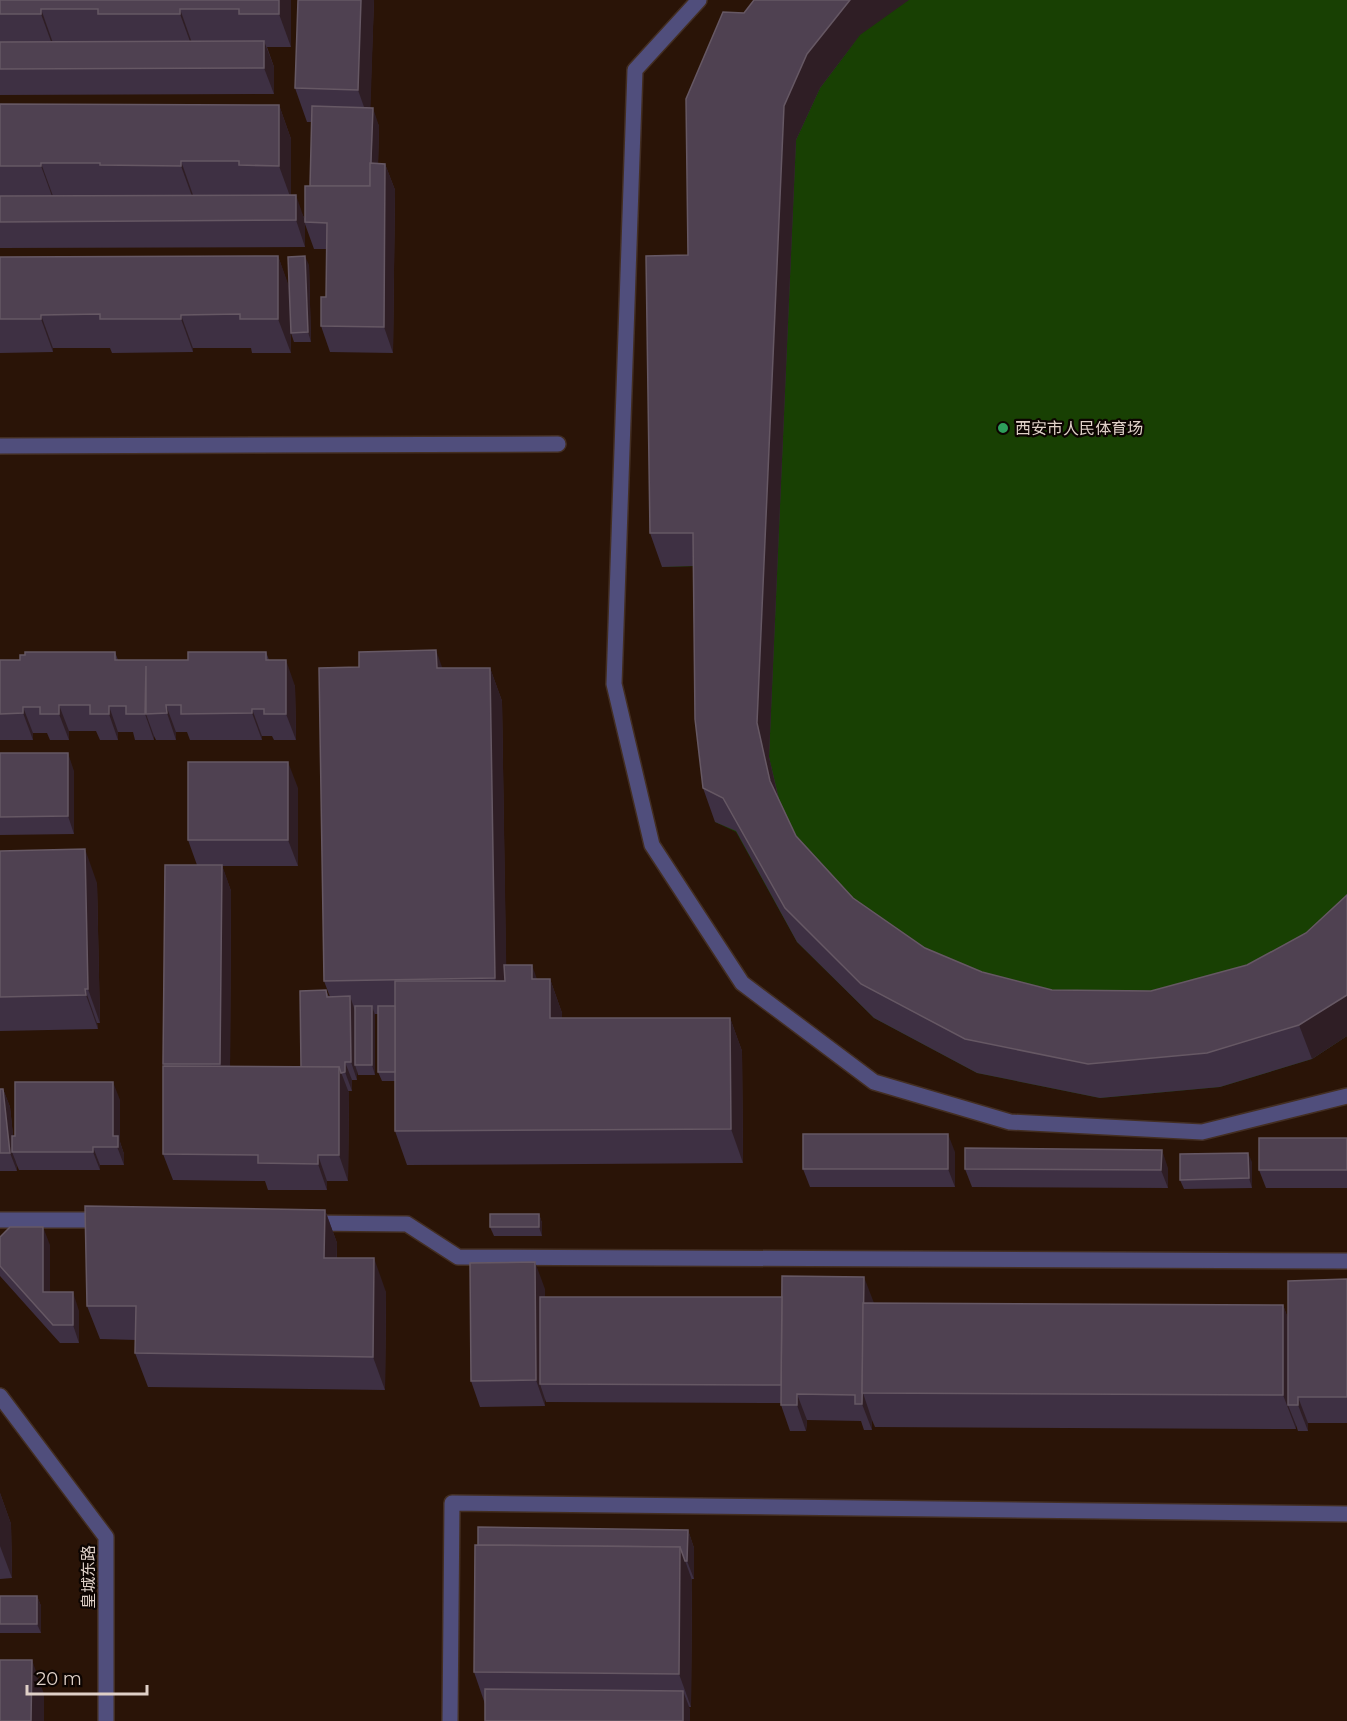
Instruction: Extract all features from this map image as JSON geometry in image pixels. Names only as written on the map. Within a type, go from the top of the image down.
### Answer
[{"type":"street","points":[[699,0],[635,70],[614,684],[652,845],[742,983],[874,1082],[1010,1122],[1202,1132],[1347,1096]]},
{"type":"street","points":[[0,446],[558,444]]},
{"type":"street","points":[[0,1220],[123,1220]]},
{"type":"street","points":[[289,1222],[408,1224],[458,1257],[1347,1261]]},
{"type":"street","name":"皇城东路","points":[[0,1396],[106,1537],[106,1721]]},
{"type":"street","points":[[450,1721],[452,1503],[1347,1514]]},
{"type":"green space","name":"西安市人民体育场","points":[[793,0],[1347,0],[1347,1036],[1312,1059],[1220,1087],[1100,1098],[977,1073],[874,1018],[797,942],[736,832],[715,822],[704,566],[662,567],[658,289],[700,288]]},
{"type":"building","points":[[0,0],[279,0],[279,14],[239,14],[239,9],[180,9],[180,14],[98,14],[98,9],[41,9],[41,14],[0,14]]},
{"type":"building","points":[[298,0],[361,0],[358,90],[295,88]]},
{"type":"building","points":[[754,0],[850,0],[807,54],[784,106],[757,723],[770,781],[796,836],[853,898],[925,948],[982,972],[1052,990],[1151,991],[1247,965],[1306,933],[1347,895],[1347,995],[1299,1025],[1207,1053],[1088,1064],[965,1039],[861,984],[785,908],[723,798],[703,788],[695,719],[693,533],[650,533],[646,256],[688,255],[686,99],[723,12],[744,13]]},
{"type":"building","points":[[264,41],[264,68],[0,69],[0,42]]},
{"type":"building","points":[[0,104],[279,105],[279,166],[239,165],[239,161],[181,161],[181,166],[41,163],[41,166],[0,166]]},
{"type":"building","points":[[312,106],[373,108],[370,186],[310,186]]},
{"type":"building","points":[[370,163],[385,164],[384,327],[321,326],[321,297],[326,297],[327,223],[305,222],[305,186],[370,186]]},
{"type":"building","points":[[296,195],[296,220],[0,222],[0,196]]},
{"type":"building","points":[[278,256],[278,319],[240,319],[240,314],[181,315],[181,319],[100,319],[100,314],[41,315],[41,319],[0,319],[0,257]]},
{"type":"building","points":[[305,256],[308,332],[291,333],[288,257]]},
{"type":"building","points":[[436,650],[437,668],[490,668],[495,978],[324,981],[319,668],[359,667],[359,652]]},
{"type":"building","points":[[25,652],[115,652],[115,660],[188,660],[188,652],[266,652],[266,660],[286,660],[286,714],[264,714],[264,709],[252,709],[252,713],[181,714],[181,705],[166,705],[167,713],[146,714],[146,666],[145,714],[126,714],[126,706],[109,706],[109,714],[90,714],[90,705],[59,705],[59,714],[40,714],[40,707],[23,707],[23,713],[0,714],[0,660],[20,660],[20,655],[25,655]]},
{"type":"building","points":[[0,753],[68,753],[68,816],[0,817]]},
{"type":"building","points":[[188,762],[288,762],[288,840],[188,840]]},
{"type":"building","points":[[85,849],[88,989],[85,989],[86,995],[0,997],[0,851]]},
{"type":"building","points":[[165,865],[222,865],[220,1064],[163,1064]]},
{"type":"building","points":[[504,965],[532,965],[532,979],[550,979],[550,1018],[730,1018],[731,1129],[395,1131],[395,981],[505,981]]},
{"type":"building","points":[[326,990],[327,997],[350,996],[351,1062],[345,1062],[345,1072],[341,1073],[339,1067],[301,1067],[300,991]]},
{"type":"building","points":[[355,1006],[372,1006],[372,1065],[355,1065]]},
{"type":"building","points":[[378,1006],[395,1006],[395,1072],[378,1072]]},
{"type":"building","points":[[163,1066],[339,1067],[339,1155],[318,1155],[318,1164],[258,1163],[258,1155],[163,1154]]},
{"type":"building","points":[[15,1082],[113,1082],[113,1136],[118,1136],[118,1147],[93,1147],[93,1152],[12,1152],[12,1136],[15,1136]]},
{"type":"building","points":[[0,1089],[3,1089],[10,1153],[0,1153]]},
{"type":"building","points":[[803,1134],[948,1134],[948,1169],[803,1169]]},
{"type":"building","points":[[1259,1138],[1347,1138],[1347,1170],[1259,1170]]},
{"type":"building","points":[[965,1148],[1162,1150],[1161,1170],[965,1169]]},
{"type":"building","points":[[1248,1153],[1249,1178],[1180,1180],[1180,1154]]},
{"type":"building","points":[[85,1206],[325,1210],[324,1258],[374,1258],[373,1357],[135,1353],[136,1306],[87,1306]]},
{"type":"building","points":[[490,1214],[539,1214],[539,1227],[490,1227]]},
{"type":"building","points":[[10,1227],[43,1227],[43,1292],[73,1292],[73,1325],[53,1325],[0,1266],[0,1237]]},
{"type":"building","points":[[535,1262],[536,1380],[471,1381],[470,1263]]},
{"type":"building","points":[[782,1276],[864,1277],[862,1404],[855,1404],[855,1395],[797,1394],[797,1405],[781,1405]]},
{"type":"building","points":[[1347,1279],[1347,1397],[1298,1397],[1298,1405],[1288,1405],[1288,1281]]},
{"type":"building","points":[[540,1297],[782,1297],[781,1385],[540,1384]]},
{"type":"building","points":[[863,1303],[1283,1305],[1283,1395],[862,1393]]},
{"type":"building","points":[[478,1527],[688,1530],[687,1561],[680,1547],[478,1545]]},
{"type":"building","points":[[475,1545],[680,1547],[679,1674],[474,1672]]},
{"type":"building","points":[[0,1596],[37,1596],[37,1624],[0,1624]]},
{"type":"building","points":[[0,1660],[32,1660],[31,1721],[0,1721]]},
{"type":"building","points":[[485,1689],[683,1691],[683,1721],[485,1721]]},
{"type":"place","name":"西安市人民体育场","points":[[1003,428]]}]
